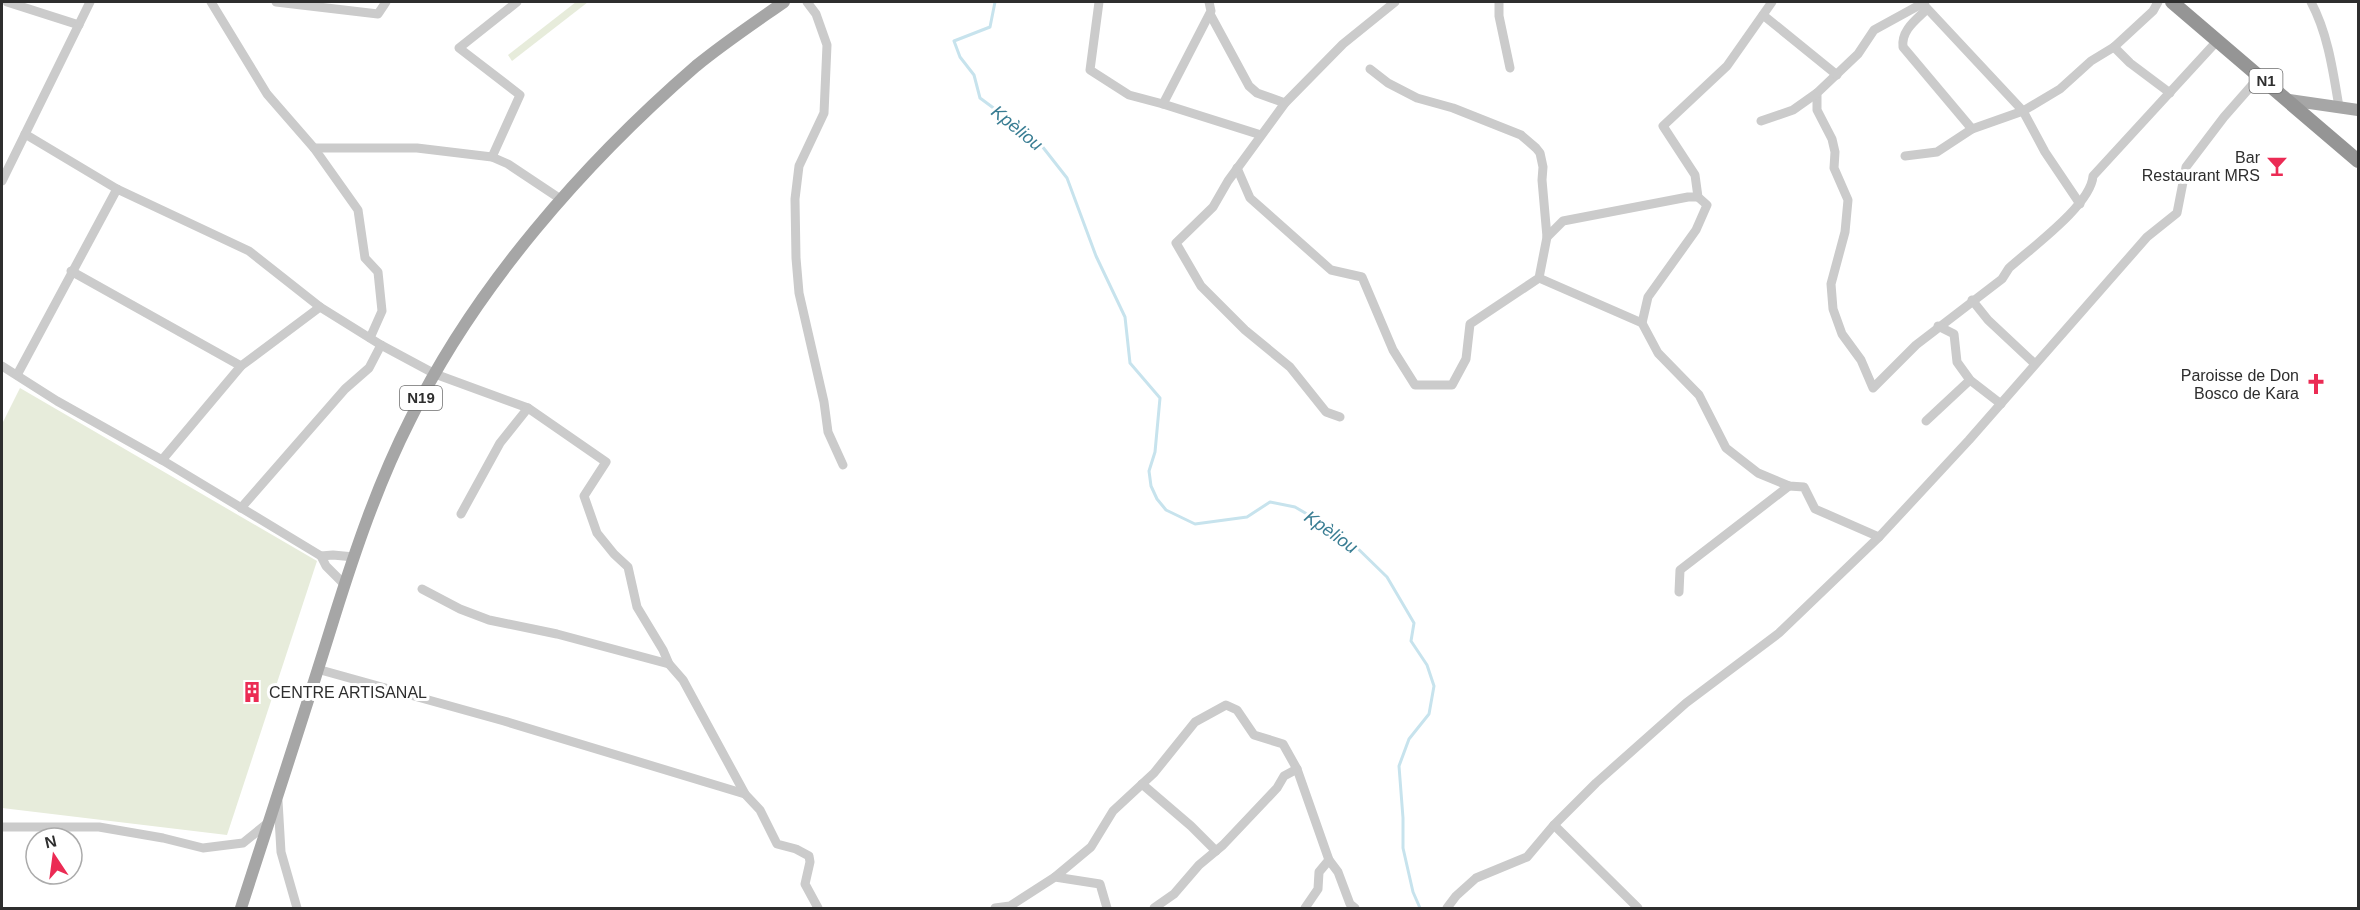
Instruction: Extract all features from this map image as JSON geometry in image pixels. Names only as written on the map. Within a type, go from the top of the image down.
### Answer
[{"type":"highway","name":"N1","points":[[2172,2],[2358,160]]},
{"type":"main road","name":"N19","points":[[241,909],[344,584],[393,455],[435,374],[478,305],[594,162],[698,64],[784,2]]},
{"type":"main road","points":[[2289,100],[2358,110]]},
{"type":"street","points":[[8,2],[79,25]]},
{"type":"street","points":[[2,181],[90,2]]},
{"type":"street","points":[[211,2],[267,94],[314,148],[358,210],[365,258],[378,272],[382,311],[370,338]]},
{"type":"street","points":[[276,2],[378,14],[386,2]]},
{"type":"street","points":[[492,157],[520,95],[459,48],[517,2]]},
{"type":"street","points":[[807,2],[816,14],[827,45],[824,113],[799,166],[795,199],[796,258],[799,293],[824,402],[828,432],[843,465]]},
{"type":"street","points":[[1099,2],[1090,70],[1129,95],[1261,135]]},
{"type":"street","points":[[1209,2],[1210,14],[1249,86],[1257,93],[1286,103]]},
{"type":"street","points":[[1340,417],[1326,412],[1290,367],[1245,330],[1201,286],[1176,243],[1213,207],[1237,168],[1286,103],[1343,44],[1395,2]]},
{"type":"street","points":[[1499,2],[1499,16],[1510,68]]},
{"type":"street","points":[[1642,323],[1648,297],[1696,230],[1707,205],[1698,197],[1695,175],[1663,126],[1727,66],[1772,2]]},
{"type":"street","points":[[1905,156],[1936,152],[1972,129],[2023,111],[2060,89],[2091,61],[2114,47],[2153,11],[2158,2]]},
{"type":"street","points":[[2311,2],[2318,14],[2330,54],[2339,107]]},
{"type":"street","points":[[1761,121],[1793,110],[1837,75],[1858,54],[1874,30],[1925,5]]},
{"type":"street","points":[[1925,5],[2023,111],[2044,152],[2080,204]]},
{"type":"street","points":[[1925,5],[1906,31],[1902,39],[1903,47],[1972,129]]},
{"type":"street","points":[[1163,104],[1210,14]]},
{"type":"street","points":[[1763,15],[1837,75]]},
{"type":"street","points":[[1817,93],[1817,110],[1832,139],[1835,152],[1834,168],[1848,200],[1845,232],[1831,284],[1833,309],[1842,334],[1861,360],[1873,388],[1938,326],[2002,279],[2009,268],[2080,204],[2092,187],[2093,176],[2218,40]]},
{"type":"street","points":[[2114,47],[2130,63],[2170,93]]},
{"type":"street","points":[[1237,168],[1250,198],[1331,270],[1362,277],[1393,351],[1415,385],[1452,385],[1466,358],[1470,324],[1539,278],[1547,237],[1543,167],[1540,153],[1521,135],[1453,108],[1417,98],[1388,83],[1370,69]]},
{"type":"street","points":[[1448,909],[1456,896],[1476,878],[1527,856],[1596,783],[1686,703],[1779,633],[1879,537],[2001,404],[2147,237],[2177,213],[2186,167],[2224,117],[2260,76]]},
{"type":"street","points":[[25,134],[117,189],[249,251],[320,307],[381,345],[435,374],[528,408],[606,462],[584,496],[597,533],[606,546],[628,567],[637,607],[669,664],[683,680],[745,794],[760,810],[777,844],[796,849],[808,856],[810,862],[806,884],[818,909]]},
{"type":"street","points":[[314,148],[417,148],[492,157],[508,164],[561,200]]},
{"type":"street","points":[[17,375],[117,189]]},
{"type":"street","points":[[1547,237],[1563,221],[1623,208],[1698,197]]},
{"type":"street","points":[[71,271],[241,366]]},
{"type":"street","points":[[1539,278],[1642,323],[1658,353],[1699,395],[1726,448],[1758,473],[1789,486],[1804,487],[1815,509],[1879,537]]},
{"type":"street","points":[[1972,300],[1988,320],[2035,364]]},
{"type":"street","points":[[162,460],[241,366],[320,307]]},
{"type":"street","points":[[1938,326],[1954,334],[1957,362],[1970,380],[2001,404]]},
{"type":"street","points":[[241,508],[345,389],[369,368],[381,345]]},
{"type":"street","points":[[2,366],[57,401],[162,460],[321,556],[326,566],[344,584]]},
{"type":"street","points":[[1926,421],[1970,380]]},
{"type":"street","points":[[461,514],[500,444],[528,408]]},
{"type":"street","points":[[1679,592],[1680,570],[1789,486]]},
{"type":"street","points":[[321,556],[354,557]]},
{"type":"street","points":[[422,589],[460,609],[489,620],[557,634],[669,664]]},
{"type":"street","points":[[317,669],[504,721],[745,794]]},
{"type":"street","points":[[995,909],[1009,907],[1055,877],[1092,847],[1113,811],[1154,773],[1195,722],[1226,705],[1237,710],[1254,735],[1283,744],[1297,769],[1329,860],[1338,872],[1350,904],[1355,909]]},
{"type":"street","points":[[1154,909],[1174,894],[1183,881],[1216,851],[1276,788],[1284,776],[1297,769]]},
{"type":"street","points":[[1142,784],[1216,851]]},
{"type":"street","points":[[278,796],[281,852],[297,909]]},
{"type":"street","points":[[2,827],[99,827],[163,838],[203,848],[243,843],[269,822]]},
{"type":"street","points":[[1554,825],[1638,909]]},
{"type":"street","points":[[1305,909],[1318,889],[1319,872],[1329,860]]},
{"type":"street","points":[[1055,877],[1100,884],[1107,909]]},
{"type":"green space","points":[[576,2],[588,2],[512,61],[508,55]]},
{"type":"green space","points":[[20,388],[317,561],[227,835],[2,808],[2,424]]},
{"type":"waterway","name":"Kpèliou","points":[[995,2],[990,27],[954,41],[960,57],[974,75],[980,98],[1038,141],[1067,178],[1096,256],[1125,317],[1130,363],[1160,398],[1155,452],[1149,471],[1151,486],[1157,499],[1166,510],[1195,524],[1247,517],[1270,502],[1295,507],[1346,537],[1387,577],[1414,623],[1411,641],[1427,665],[1434,686],[1429,714],[1409,739],[1399,766],[1403,848],[1413,892],[1420,908]]},
{"type":"place","name":"Bar Restaurant MRS","points":[[2277,166]]},
{"type":"place","name":"Paroisse de Don Bosco de Kara","points":[[2316,384]]},
{"type":"place","name":"CENTRE ARTISANAL","points":[[252,692]]}]
